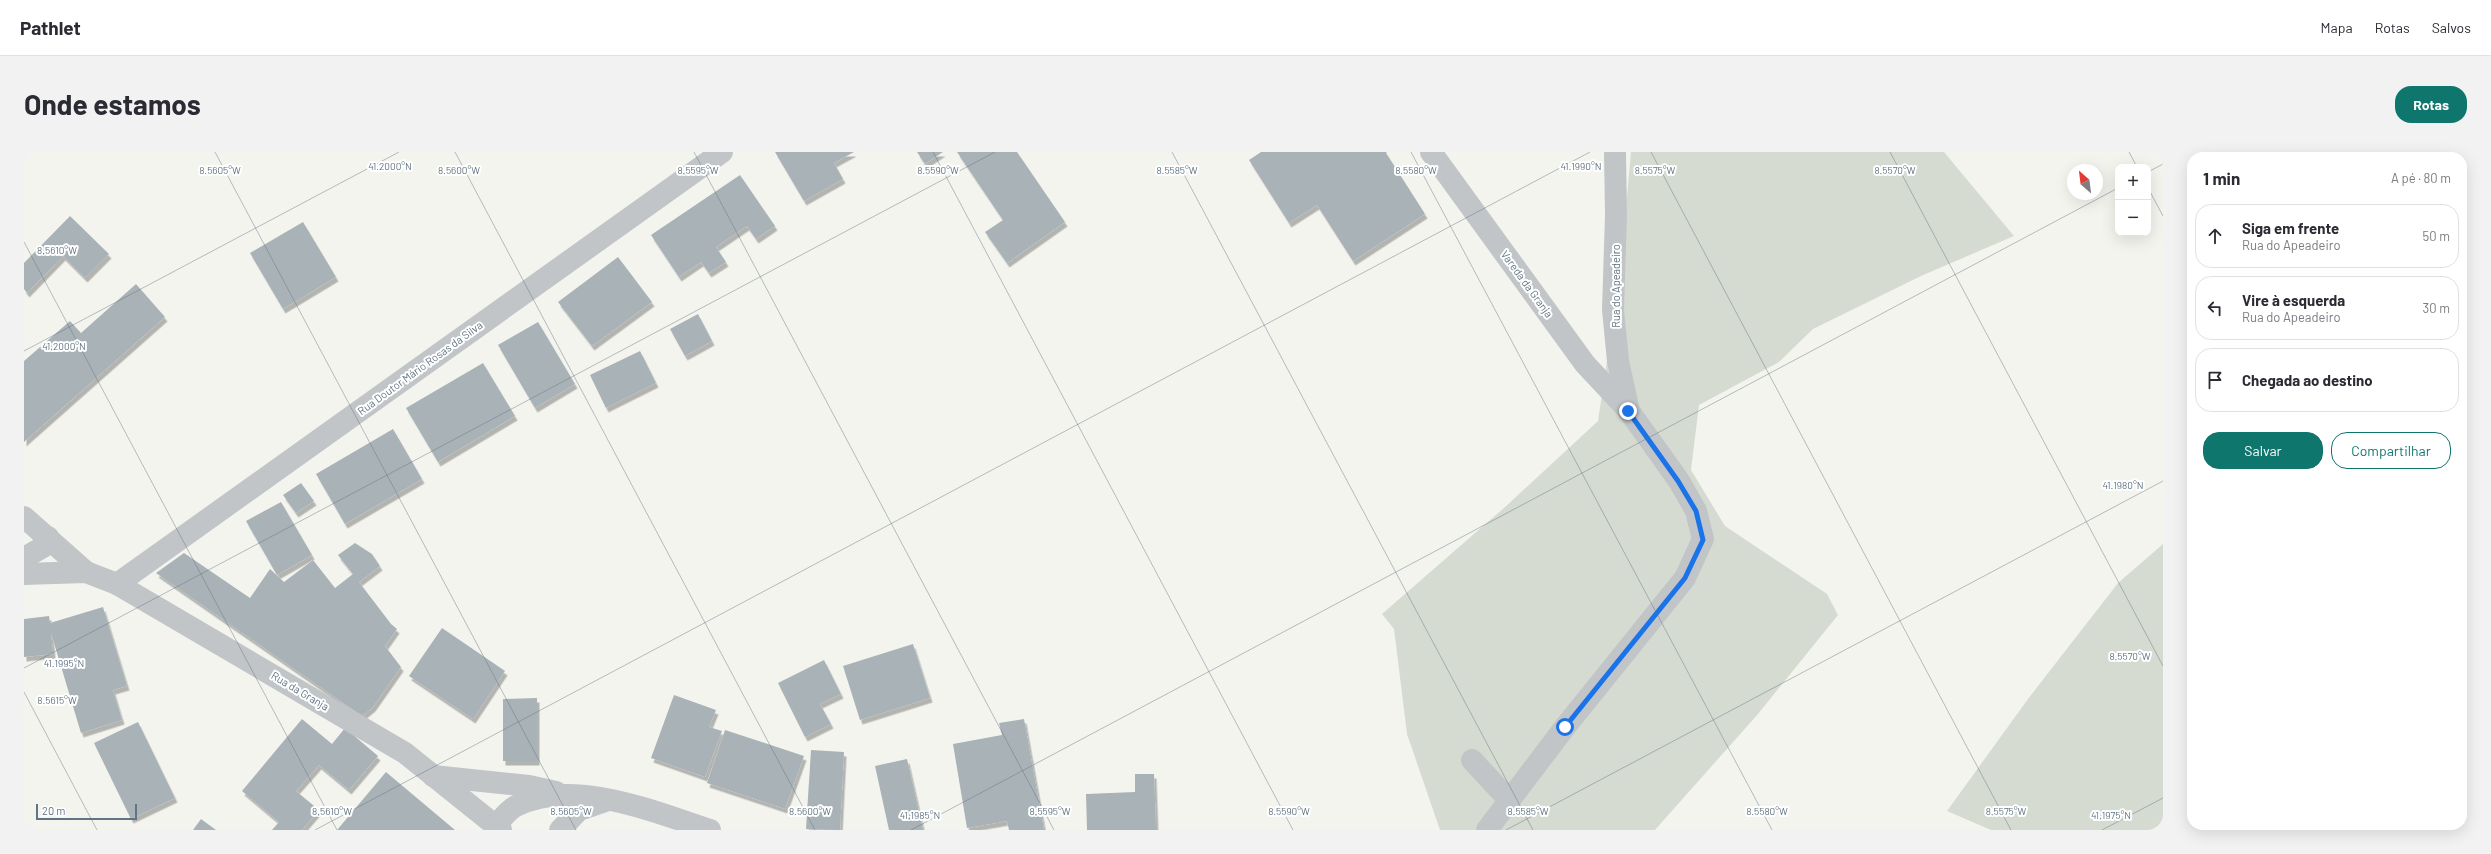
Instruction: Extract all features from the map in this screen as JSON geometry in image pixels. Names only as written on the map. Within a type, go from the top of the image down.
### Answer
[{"type":"street","name":"Rua Doutor Mário Rosas da Silva","points":[[117,584],[722,152]]},
{"type":"street","name":"Vareda da Granja","points":[[1431,152],[1585,364],[1628,411]]},
{"type":"street","name":"Rua do Apeadeiro","points":[[1487,830],[1565,727],[1685,578],[1703,540],[1696,511],[1678,481],[1628,411],[1618,361],[1613,310],[1616,215],[1615,152]]},
{"type":"street","points":[[24,558],[44,547],[32,527]]},
{"type":"street","points":[[32,527],[86,572]]},
{"type":"street","name":"Rua da Granja","points":[[86,572],[117,584],[405,753],[499,828]]},
{"type":"street","points":[[24,574],[86,572]]},
{"type":"street","points":[[1472,760],[1509,800]]},
{"type":"street","points":[[433,776],[529,786],[632,805],[710,830]]},
{"type":"street","points":[[499,828],[514,806],[538,798],[566,794]]},
{"type":"street","points":[[560,830],[580,810],[606,800]]},
{"type":"shaded area","points":[[1631,152],[1944,152],[2014,236],[1921,276],[1813,329],[1779,362],[1699,405],[1691,470],[1725,526],[1827,594],[1838,615],[1758,714],[1655,830],[1440,830],[1407,734],[1394,629],[1382,614],[1505,507],[1598,421],[1620,274]]},
{"type":"shaded area","points":[[2163,544],[2163,830],[1991,830],[1947,811],[2028,699],[2118,583]]},
{"type":"building","points":[[775,152],[854,152],[834,163],[843,179],[804,201]]},
{"type":"building","points":[[917,152],[943,152],[925,164]]},
{"type":"building","points":[[957,152],[1017,152],[1065,222],[1007,263],[985,232],[1003,220]]},
{"type":"building","points":[[1261,152],[1387,152],[1386,153],[1425,214],[1353,261],[1317,205],[1289,223],[1249,160]]},
{"type":"building","points":[[740,175],[775,226],[756,239],[747,226],[716,247],[726,262],[709,273],[701,262],[679,277],[651,235]]},
{"type":"building","points":[[70,216],[109,254],[85,278],[63,256],[27,293],[24,289],[24,263]]},
{"type":"building","points":[[303,222],[336,277],[283,309],[250,253]]},
{"type":"building","points":[[618,257],[652,302],[592,346],[558,302]]},
{"type":"building","points":[[136,284],[165,317],[24,442],[24,361],[70,321],[81,333]]},
{"type":"building","points":[[698,314],[712,341],[685,356],[670,329]]},
{"type":"building","points":[[538,322],[575,384],[535,408],[498,345]]},
{"type":"building","points":[[640,351],[656,383],[606,408],[590,375]]},
{"type":"building","points":[[483,363],[515,416],[438,462],[406,408]]},
{"type":"building","points":[[393,429],[422,479],[345,524],[316,474]]},
{"type":"building","points":[[301,483],[314,501],[296,513],[283,495]]},
{"type":"building","points":[[281,502],[312,555],[277,575],[246,521]]},
{"type":"building","points":[[355,543],[372,554],[380,566],[359,582],[391,624],[397,629],[385,646],[401,667],[373,707],[362,716],[156,573],[184,553],[250,598],[270,569],[284,582],[313,560],[335,588],[353,574],[338,555]]},
{"type":"building","points":[[103,607],[127,686],[113,690],[122,720],[81,733],[51,633],[53,654],[24,657],[24,619],[49,616],[50,623]]},
{"type":"building","points":[[442,628],[505,671],[473,719],[409,676]]},
{"type":"building","points":[[913,644],[930,698],[860,720],[843,666]]},
{"type":"building","points":[[824,660],[841,694],[820,704],[831,724],[805,737],[778,683]]},
{"type":"building","points":[[674,695],[716,710],[709,727],[722,731],[705,777],[651,758]]},
{"type":"building","points":[[537,698],[537,761],[503,761],[503,699]]},
{"type":"building","points":[[302,719],[332,744],[345,728],[378,756],[349,790],[319,765],[296,791],[319,810],[302,830],[272,830],[279,822],[242,791]]},
{"type":"building","points":[[1024,719],[1044,830],[1009,830],[1007,821],[967,828],[953,744],[1002,735],[999,723]]},
{"type":"building","points":[[138,722],[175,798],[131,819],[94,743]]},
{"type":"building","points":[[725,730],[804,756],[785,809],[707,783]]},
{"type":"building","points":[[811,750],[844,752],[840,830],[806,829]]},
{"type":"building","points":[[907,759],[923,830],[889,830],[875,766]]},
{"type":"building","points":[[386,772],[455,830],[337,830]]},
{"type":"building","points":[[1135,774],[1154,774],[1156,830],[1087,830],[1086,794],[1135,792]]},
{"type":"building","points":[[201,819],[216,830],[193,830]]},
{"type":"route","points":[[1565,727],[1685,578],[1703,540],[1696,511],[1653,444],[1628,411]]}]
